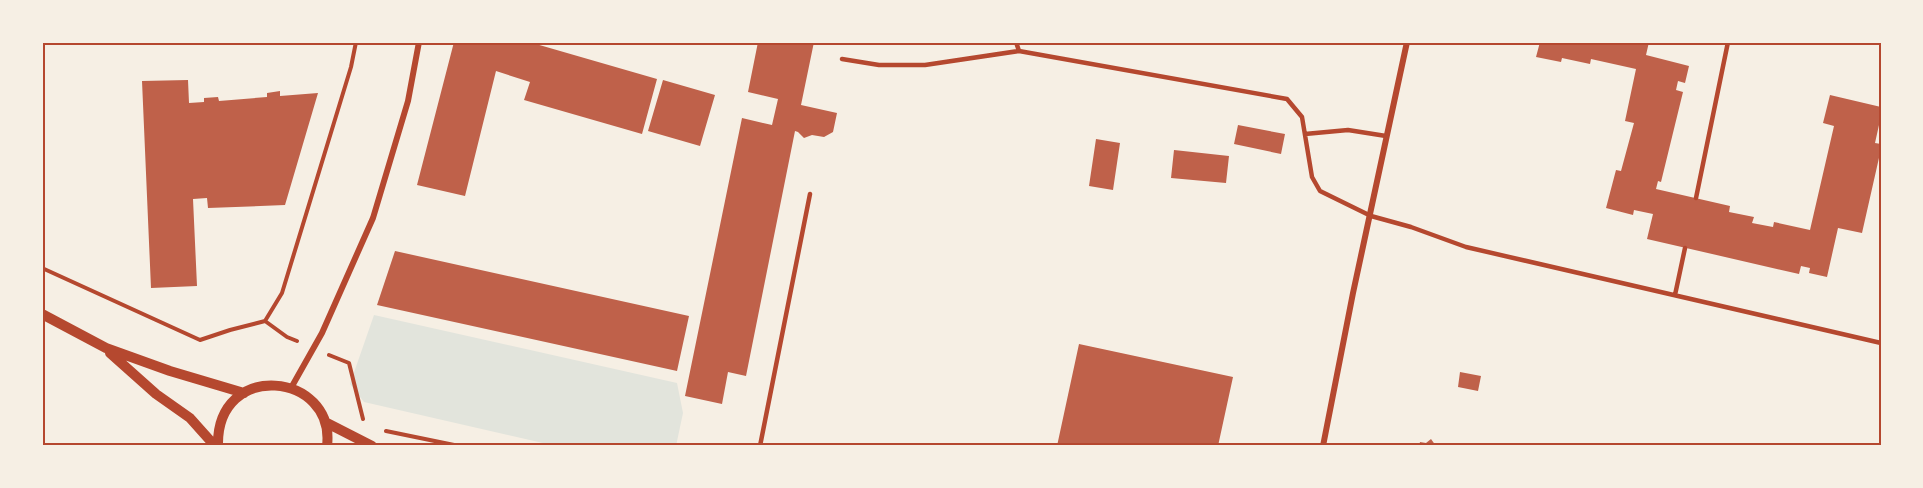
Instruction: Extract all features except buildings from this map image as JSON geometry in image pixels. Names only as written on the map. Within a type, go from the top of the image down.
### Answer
[{"type":"street","points":[[291,388],[314,348],[374,218],[408,101],[419,42]]},
{"type":"street","points":[[1323,446],[1407,42]]},
{"type":"street","points":[[42,314],[106,348],[170,371],[244,393]]},
{"type":"street","points":[[106,348],[156,394],[190,418],[217,446]]},
{"type":"street","points":[[217,446],[222,417],[231,403],[244,393],[259,386],[276,385],[291,388],[312,402],[325,422],[327,446]]},
{"type":"street","points":[[325,422],[372,446]]},
{"type":"lane","points":[[1016,42],[1019,51]]},
{"type":"lane","points":[[1696,198],[1728,42]]},
{"type":"lane","points":[[842,59],[879,65],[925,65],[1019,51],[1287,99],[1302,117],[1312,177],[1320,191],[1371,216],[1411,227],[1466,247],[1881,343]]},
{"type":"lane","points":[[1305,134],[1348,130],[1386,136]]},
{"type":"lane","points":[[760,446],[810,194]]},
{"type":"lane","points":[[1675,295],[1685,248]]},
{"type":"path","points":[[42,268],[200,340],[265,321],[282,293],[351,67],[356,42]]},
{"type":"path","points":[[265,321],[287,337],[349,363],[360,412],[366,426]]},
{"type":"path","points":[[380,430],[459,446]]},
{"type":"shaded area","points":[[374,315],[677,383],[683,413],[676,446],[556,446],[364,402],[350,384]]}]
